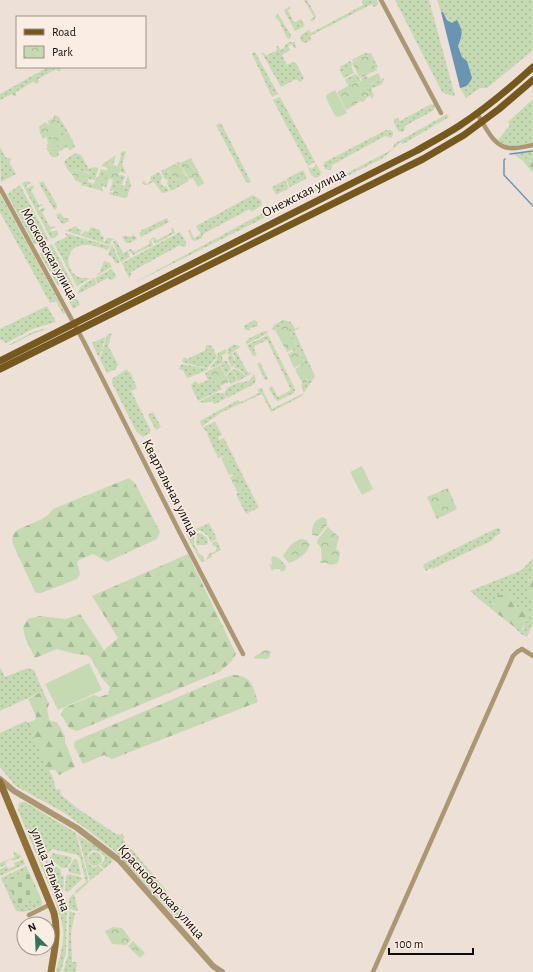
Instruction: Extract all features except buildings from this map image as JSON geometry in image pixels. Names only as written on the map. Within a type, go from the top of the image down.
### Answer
[{"type":"main road","name":"Онежская улица","points":[[0,361],[416,151],[458,127],[477,114],[533,67]]},
{"type":"main road","name":"Онежская улица","points":[[0,369],[422,159],[464,135],[483,122],[533,80]]},
{"type":"main road","name":"улица Тельмана","points":[[0,780],[51,904],[56,922],[57,929],[51,972]]},
{"type":"street","points":[[381,0],[441,113]]},
{"type":"street","points":[[477,114],[493,139],[506,147],[511,148],[533,145]]},
{"type":"street","name":"Московская улица","points":[[0,188],[78,330]]},
{"type":"street","name":"Квартальная улица","points":[[78,330],[176,526],[243,654]]},
{"type":"street","points":[[373,972],[513,656],[522,650],[533,656]]},
{"type":"street","name":"Красноборская улица","points":[[0,780],[14,791],[58,816],[107,850],[125,866],[213,966],[222,972]]},
{"type":"street","points":[[28,915],[51,904]]},
{"type":"green space","points":[[304,0],[307,0],[316,16],[312,22],[310,20],[314,17]]},
{"type":"green space","points":[[377,0],[378,5],[374,7],[372,4],[310,36],[311,40],[305,43],[300,39],[301,35],[309,30],[311,33],[363,5],[362,1]]},
{"type":"green space","points":[[395,0],[429,0],[455,96],[442,92]]},
{"type":"green space","points":[[437,0],[533,0],[533,50],[487,88],[480,88],[466,98],[460,88],[464,87],[462,57],[458,46],[462,36],[443,12],[441,12]]},
{"type":"green space","points":[[290,6],[291,8],[288,10],[294,23],[301,19],[305,26],[295,31],[284,10]]},
{"type":"green space","points":[[278,14],[291,35],[289,39],[287,38],[279,21],[275,17]]},
{"type":"green space","points":[[290,42],[295,42],[296,48],[294,48],[292,44],[288,46],[290,50],[282,55],[287,65],[293,62],[296,63],[304,78],[300,82],[296,79],[281,87],[262,53],[266,56],[277,50],[276,46],[278,46],[281,50]]},
{"type":"green space","points":[[255,52],[278,94],[272,97],[252,54]]},
{"type":"green space","points":[[364,53],[371,53],[378,67],[376,68],[369,54],[353,62],[352,60]]},
{"type":"green space","points":[[369,54],[377,70],[360,78],[352,63]]},
{"type":"green space","points":[[350,61],[353,65],[343,71],[346,77],[344,78],[340,71],[340,67]]},
{"type":"green space","points":[[351,66],[354,73],[346,77],[343,70]]},
{"type":"green space","points":[[46,68],[61,69],[59,72],[56,69],[38,79],[39,82],[36,84],[34,81],[16,92],[16,96],[12,94],[0,100],[0,94]]},
{"type":"green space","points":[[378,73],[381,79],[370,84],[368,78]]},
{"type":"green space","points":[[356,74],[361,81],[349,87],[345,79]]},
{"type":"green space","points":[[364,76],[367,76],[371,84],[384,78],[382,84],[371,89],[374,96],[372,99],[361,79]]},
{"type":"green space","points":[[353,81],[358,83],[362,81],[364,85],[369,86],[368,91],[370,96],[366,98],[364,102],[360,101],[346,110],[337,92],[348,86],[352,86]]},
{"type":"green space","points":[[335,90],[347,113],[339,117],[335,116],[326,98],[326,95]]},
{"type":"green space","points":[[280,97],[315,162],[308,166],[273,100]]},
{"type":"green space","points":[[533,99],[533,143],[510,146],[498,140],[510,125],[508,122]]},
{"type":"green space","points":[[431,104],[435,105],[434,110],[405,126],[403,132],[398,131],[394,119],[398,118],[400,121]]},
{"type":"green space","points":[[447,114],[449,117],[403,144],[401,142],[383,158],[274,213],[273,210],[275,207],[282,203],[286,206],[315,190],[316,185],[333,176],[338,178],[393,149],[394,144]]},
{"type":"green space","points":[[55,115],[59,117],[71,137],[69,138],[67,135],[62,138],[58,131],[61,129],[53,117]]},
{"type":"green space","points":[[54,118],[61,129],[58,131],[62,137],[67,134],[72,142],[60,149],[51,135],[43,139],[40,133],[39,126],[46,122],[48,125],[48,121]]},
{"type":"green space","points":[[221,123],[251,182],[249,183],[246,182],[216,125]]},
{"type":"green space","points":[[386,130],[393,132],[391,138],[385,136],[332,165],[330,170],[325,169],[323,165],[325,162]]},
{"type":"green space","points":[[51,134],[72,142],[70,139],[72,138],[75,147],[70,150],[67,147],[58,152],[59,155],[57,157],[52,157],[46,148],[48,148],[51,152],[54,141],[48,144],[47,137]]},
{"type":"green space","points":[[54,141],[58,148],[51,152],[46,145]]},
{"type":"green space","points":[[0,147],[6,158],[11,158],[9,162],[16,174],[1,182]]},
{"type":"green space","points":[[125,151],[122,164],[126,173],[120,172],[121,167],[118,166],[122,152]]},
{"type":"green space","points":[[533,152],[533,156],[529,156],[523,161],[514,154]]},
{"type":"green space","points":[[76,153],[81,155],[89,169],[94,167],[98,168],[95,180],[88,179],[90,173],[75,169],[69,172],[64,162]]},
{"type":"green space","points":[[116,155],[113,165],[109,164],[108,168],[102,166],[103,164]]},
{"type":"green space","points":[[529,156],[533,156],[533,173],[523,161]]},
{"type":"green space","points":[[191,158],[204,183],[198,187],[193,178],[189,179],[180,163]]},
{"type":"green space","points":[[179,162],[184,171],[182,172],[178,164],[168,170],[177,185],[187,180],[183,173],[184,172],[189,181],[171,191],[167,184],[168,180],[164,178],[161,171]]},
{"type":"green space","points":[[109,164],[121,167],[117,181],[105,177]]},
{"type":"green space","points":[[178,164],[187,180],[177,185],[168,169]]},
{"type":"green space","points":[[315,164],[321,172],[320,176],[316,178],[312,176],[308,168],[309,167],[311,169],[315,166]]},
{"type":"green space","points":[[75,169],[90,174],[87,185],[76,181],[70,171]]},
{"type":"green space","points":[[101,169],[107,171],[105,177],[109,178],[106,188],[103,186],[104,180],[98,178]]},
{"type":"green space","points":[[303,170],[306,179],[290,187],[286,179]]},
{"type":"green space","points":[[159,172],[162,177],[160,183],[164,187],[166,186],[169,191],[164,193],[162,193],[154,182],[147,185],[142,183],[144,180],[146,184],[151,181],[150,177]]},
{"type":"green space","points":[[119,175],[125,176],[122,184],[116,184],[114,190],[110,191],[113,180],[117,181]]},
{"type":"green space","points":[[128,175],[131,185],[127,197],[124,198],[109,194],[110,192],[122,196]]},
{"type":"green space","points":[[96,177],[104,180],[102,189],[93,187]]},
{"type":"green space","points":[[285,180],[289,188],[276,195],[272,187]]},
{"type":"green space","points":[[28,181],[31,183],[26,186],[27,188],[33,185],[34,188],[31,190],[39,205],[43,205],[38,208],[39,210],[45,207],[45,210],[42,212],[50,227],[56,227],[50,230],[51,232],[57,230],[57,236],[51,239],[22,183]]},
{"type":"green space","points":[[43,181],[57,205],[57,208],[54,210],[39,183]]},
{"type":"green space","points":[[88,182],[94,184],[93,187],[102,189],[103,191],[81,185],[81,183],[87,185]]},
{"type":"green space","points":[[116,184],[125,186],[122,196],[113,193]]},
{"type":"green space","points":[[20,185],[49,240],[34,244],[7,194]]},
{"type":"green space","points":[[0,194],[65,313],[63,314],[56,301],[50,303],[0,212]]},
{"type":"green space","points":[[253,195],[261,200],[262,205],[252,212],[250,209],[203,234],[202,238],[195,241],[192,240],[188,231],[190,230],[194,238],[201,234],[196,226]]},
{"type":"green space","points":[[60,213],[64,218],[68,218],[69,221],[64,224],[61,223],[56,215]]},
{"type":"green space","points":[[263,213],[267,213],[268,216],[130,285]]},
{"type":"green space","points":[[167,218],[169,222],[141,237],[139,233],[142,230]]},
{"type":"green space","points":[[76,226],[78,229],[82,230],[80,234],[82,235],[84,231],[88,232],[91,227],[100,230],[101,236],[104,237],[103,241],[105,242],[107,238],[115,239],[111,241],[110,245],[66,231]]},
{"type":"green space","points":[[172,227],[175,233],[155,244],[153,239],[151,240],[153,245],[133,255],[130,251],[128,252],[130,257],[121,262],[113,242],[116,240],[123,253],[131,249],[135,252],[149,244],[149,241],[154,237],[157,240],[172,232]]},
{"type":"green space","points":[[180,232],[186,242],[186,246],[184,247],[180,245],[131,272],[129,278],[122,263]]},
{"type":"green space","points":[[65,233],[110,246],[108,250],[83,245],[76,247],[71,252],[69,264],[71,270],[75,275],[82,278],[91,278],[77,286],[54,243],[67,237]]},
{"type":"green space","points":[[125,235],[129,237],[134,235],[137,239],[126,243],[122,237]]},
{"type":"green space","points":[[52,244],[74,287],[67,291],[64,290],[60,284],[58,286],[40,254]]},
{"type":"green space","points":[[112,244],[120,262],[116,264],[112,257],[108,255]]},
{"type":"green space","points":[[104,261],[110,263],[112,267],[96,276],[100,272]]},
{"type":"green space","points":[[112,269],[116,276],[114,279],[110,280],[108,278],[98,283],[95,278]]},
{"type":"green space","points":[[94,278],[97,284],[78,294],[80,287]]},
{"type":"green space","points":[[73,291],[80,305],[73,309],[66,294]]},
{"type":"green space","points":[[47,306],[56,322],[35,328],[6,343],[0,339],[0,329]]},
{"type":"green space","points":[[254,320],[257,321],[258,326],[250,328],[250,330],[245,330],[244,326]]},
{"type":"green space","points":[[283,320],[291,322],[295,329],[300,328],[294,331],[315,376],[304,393],[301,385],[313,378],[306,364],[300,365],[304,362],[298,349],[293,351],[292,349],[297,346],[286,325],[273,330],[272,329],[274,325]]},
{"type":"green space","points":[[286,324],[297,347],[287,352],[275,330]]},
{"type":"green space","points":[[49,328],[30,335],[11,345],[8,345],[35,331]]},
{"type":"green space","points":[[267,331],[268,333],[247,344],[246,342],[248,339]]},
{"type":"green space","points":[[112,333],[108,346],[118,364],[116,369],[107,373],[100,359],[107,335]]},
{"type":"green space","points":[[268,335],[295,389],[294,393],[278,401],[275,399],[269,388],[272,386],[278,397],[291,390],[267,340],[254,346],[257,355],[253,356],[247,345]]},
{"type":"green space","points":[[105,337],[105,339],[99,358],[92,343]]},
{"type":"green space","points":[[207,345],[212,346],[217,357],[207,368],[184,363],[182,361],[184,357],[187,359],[206,350],[205,347]]},
{"type":"green space","points":[[238,345],[240,347],[229,355],[227,353],[228,348]]},
{"type":"green space","points":[[226,349],[226,353],[222,355],[223,361],[221,364],[211,368],[210,367],[218,353]]},
{"type":"green space","points":[[298,349],[304,363],[294,368],[288,354]]},
{"type":"green space","points":[[236,351],[248,373],[252,372],[248,376],[239,369],[234,368],[235,363],[232,368],[228,360],[229,356],[232,354],[235,362],[233,353]]},
{"type":"green space","points":[[224,361],[227,361],[231,369],[226,375],[221,365]]},
{"type":"green space","points":[[260,362],[268,379],[265,380],[257,364]]},
{"type":"green space","points":[[306,363],[313,378],[303,384],[295,369]]},
{"type":"green space","points":[[182,364],[209,369],[187,378],[183,370],[179,369]]},
{"type":"green space","points":[[220,365],[229,382],[220,386],[213,380],[210,370]]},
{"type":"green space","points":[[127,369],[128,372],[130,372],[137,388],[131,391],[150,429],[150,433],[143,437],[136,431],[112,383],[112,379]]},
{"type":"green space","points":[[232,369],[238,370],[247,376],[238,381]]},
{"type":"green space","points":[[210,370],[213,380],[222,389],[198,401],[191,386],[195,381],[199,384],[208,380],[205,373]]},
{"type":"green space","points":[[232,370],[237,381],[231,384],[226,376]]},
{"type":"green space","points":[[254,374],[256,380],[254,384],[227,398],[225,393],[227,388],[237,383],[249,381]]},
{"type":"green space","points":[[261,387],[272,409],[304,393],[302,396],[271,412],[262,394],[222,412],[202,426],[200,421],[238,400],[241,402],[259,393],[258,390]]},
{"type":"green space","points":[[216,393],[224,393],[226,398],[215,404],[212,401],[206,403],[199,402]]},
{"type":"green space","points":[[153,412],[161,427],[156,430],[148,415]]},
{"type":"green space","points":[[215,422],[222,435],[218,437],[219,440],[224,438],[258,506],[258,508],[246,514],[236,494],[244,490],[233,473],[235,472],[226,455],[218,458],[207,431],[204,430],[203,427]]},
{"type":"green space","points":[[226,455],[235,472],[233,473],[234,475],[236,474],[244,490],[238,493],[230,477],[233,476],[232,474],[229,475],[221,458]]},
{"type":"green space","points":[[362,466],[373,489],[362,495],[350,472]]},
{"type":"green space","points":[[129,478],[135,483],[160,532],[157,539],[107,562],[93,554],[79,560],[77,563],[80,574],[77,579],[41,593],[35,592],[13,544],[12,540],[14,533],[17,530],[42,519],[53,509]]},
{"type":"green space","points":[[448,488],[457,509],[437,519],[427,497]]},
{"type":"green space","points":[[323,517],[327,520],[327,525],[318,536],[312,535],[314,523]]},
{"type":"green space","points":[[209,523],[217,539],[211,542],[208,536],[200,530],[197,531],[196,529]]},
{"type":"green space","points":[[328,527],[339,537],[336,549],[340,552],[338,563],[331,565],[327,563],[319,563],[322,559],[321,548],[317,543],[318,539]]},
{"type":"green space","points":[[497,528],[500,529],[501,533],[494,537],[493,540],[432,569],[431,568],[426,571],[423,566],[424,564]]},
{"type":"green space","points":[[190,532],[194,537],[194,545],[198,553],[203,556],[205,561],[202,562],[200,560],[187,536]]},
{"type":"green space","points":[[200,533],[207,538],[208,543],[206,545],[196,545],[197,534]]},
{"type":"green space","points":[[302,539],[306,540],[310,544],[309,548],[302,556],[289,563],[283,556],[293,543]]},
{"type":"green space","points":[[217,541],[221,550],[211,555],[212,557],[206,560],[209,554],[216,551],[216,547],[213,546],[212,543]]},
{"type":"green space","points":[[188,554],[236,654],[230,663],[219,672],[77,731],[69,728],[61,714],[64,708],[94,695],[100,697],[108,694],[110,687],[102,678],[91,658],[87,655],[75,654],[57,649],[35,658],[25,637],[23,627],[28,619],[40,616],[66,619],[80,614],[104,650],[118,638],[92,596]]},
{"type":"green space","points":[[273,556],[279,558],[283,562],[286,566],[285,570],[281,572],[280,569],[274,569],[272,571],[269,563],[271,565],[272,564],[271,558]]},
{"type":"green space","points":[[533,558],[533,577],[528,580],[528,594],[533,597],[533,623],[527,637],[521,634],[513,626],[523,630],[527,619],[518,611],[511,596],[497,596],[490,608],[470,591],[522,570]]},
{"type":"green space","points":[[533,577],[533,597],[528,594],[525,585]]},
{"type":"green space","points":[[507,593],[511,596],[518,611],[522,609],[529,612],[522,630],[513,626],[490,608],[497,596]]},
{"type":"green space","points":[[265,650],[271,651],[269,658],[255,659],[254,657]]},
{"type":"green space","points":[[89,663],[102,690],[58,710],[45,684]]},
{"type":"green space","points":[[0,667],[5,677],[28,668],[34,670],[43,691],[0,711]]},
{"type":"green space","points":[[233,675],[244,677],[251,683],[258,702],[112,759],[104,755],[83,764],[74,746],[75,741]]},
{"type":"green space","points":[[43,691],[49,704],[47,710],[50,721],[57,722],[65,736],[65,742],[75,767],[59,775],[55,770],[49,770],[27,723],[35,720],[36,716],[28,699]]},
{"type":"green space","points":[[26,721],[53,778],[56,790],[60,789],[60,794],[77,808],[116,834],[122,834],[125,837],[123,839],[190,919],[182,920],[176,918],[115,851],[65,813],[14,784],[0,767],[0,733]]},
{"type":"green space","points":[[25,802],[76,833],[89,882],[76,894],[75,891],[86,882],[80,858],[78,855],[52,849],[41,860],[53,889],[51,890],[18,810],[19,803]]},
{"type":"green space","points":[[78,835],[102,850],[113,861],[104,869],[100,865],[104,861],[105,857],[100,852],[93,850],[88,854],[88,861],[85,862]]},
{"type":"green space","points":[[13,851],[22,857],[13,861],[12,859],[5,862],[6,865],[0,867],[0,863],[15,857]]},
{"type":"green space","points":[[95,852],[100,854],[102,859],[100,864],[95,866],[90,864],[88,859],[90,854]]},
{"type":"green space","points":[[53,853],[71,857],[72,859],[67,868],[62,868],[50,858]]},
{"type":"green space","points":[[23,859],[25,864],[0,876],[0,869],[7,866],[8,869],[15,866],[14,863]]},
{"type":"green space","points":[[74,859],[77,860],[80,875],[69,872],[68,869]]},
{"type":"green space","points":[[47,860],[61,870],[61,875],[64,876],[63,891],[56,887],[46,862]]},
{"type":"green space","points":[[88,862],[94,867],[99,866],[103,870],[90,881],[85,863]]},
{"type":"green space","points":[[26,866],[28,870],[6,880],[18,906],[40,896],[42,905],[32,910],[20,912],[16,911],[1,878]]},
{"type":"green space","points":[[28,870],[40,896],[18,906],[6,880]]},
{"type":"green space","points":[[69,874],[81,877],[82,879],[68,892],[65,890],[66,876]]},
{"type":"green space","points":[[54,891],[67,901],[66,952],[61,972],[56,972],[62,945],[63,928],[60,914],[52,892]]},
{"type":"green space","points":[[74,893],[78,911],[69,909],[69,899]]},
{"type":"green space","points":[[69,911],[75,913],[71,932],[72,962],[77,962],[76,972],[63,972],[68,955]]},
{"type":"green space","points":[[113,927],[122,928],[131,940],[126,945],[112,944],[105,931]]},
{"type":"green space","points":[[133,941],[145,953],[140,958],[128,946]]},
{"type":"water","points":[[441,12],[443,12],[447,20],[452,23],[457,20],[461,30],[461,38],[458,46],[462,57],[467,61],[472,78],[468,85],[462,88],[460,88]]},
{"type":"waterway","points":[[510,154],[533,151]]},
{"type":"waterway","points":[[505,159],[504,175],[533,206]]}]
